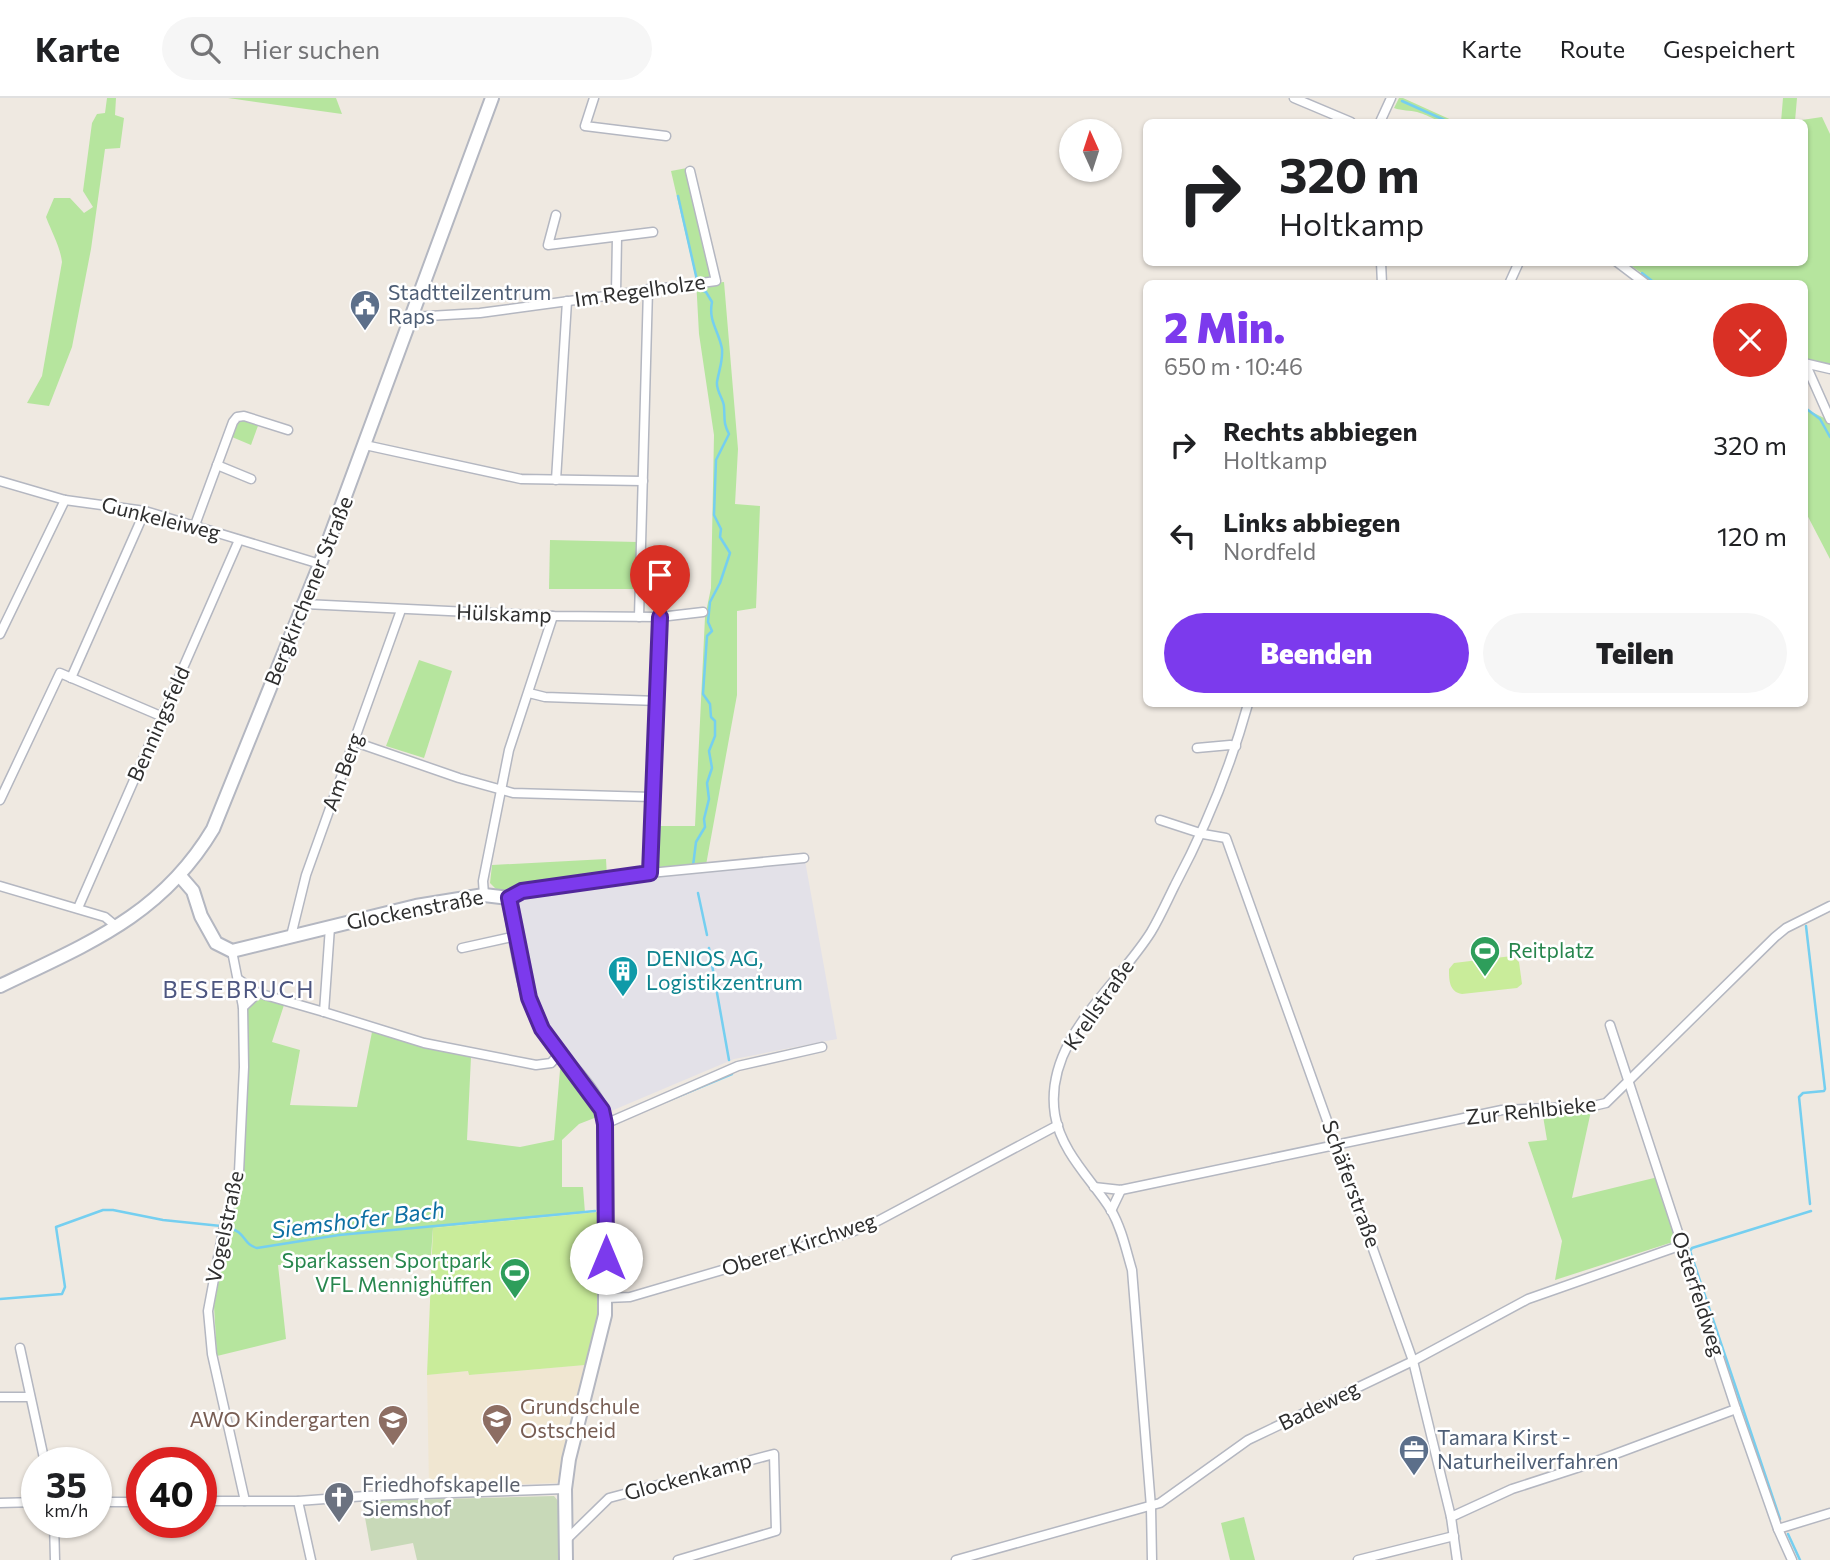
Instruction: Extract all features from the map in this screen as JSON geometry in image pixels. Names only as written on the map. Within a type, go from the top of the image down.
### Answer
[{"type":"street","name":"Bergkirchener Straße","points":[[0,986],[96,940],[145,907],[180,876],[213,829],[305,604],[492,98]]},
{"type":"street","points":[[594,98],[585,126],[666,136]]},
{"type":"street","points":[[1294,98],[1344,119]]},
{"type":"street","points":[[1381,119],[1391,98]]},
{"type":"street","name":"Im Regelholze","points":[[412,317],[480,313],[716,281],[690,171]]},
{"type":"street","points":[[556,215],[548,245],[653,232]]},
{"type":"street","points":[[616,293],[617,237]]},
{"type":"street","points":[[1622,266],[1641,280]]},
{"type":"street","points":[[639,617],[648,289]]},
{"type":"street","points":[[556,480],[567,301]]},
{"type":"street","points":[[1808,364],[1830,369]]},
{"type":"street","points":[[1808,370],[1830,419]]},
{"type":"street","points":[[195,525],[237,417],[244,416],[288,430]]},
{"type":"street","points":[[365,445],[521,479],[643,481]]},
{"type":"street","points":[[217,465],[250,479]]},
{"type":"street","name":"Gunkeleiweg","points":[[0,481],[65,500],[145,511],[320,564]]},
{"type":"street","points":[[0,634],[65,500]]},
{"type":"street","points":[[71,678],[145,511]]},
{"type":"street","name":"Benningsfeld","points":[[78,908],[239,540]]},
{"type":"street","name":"Hülskamp","points":[[305,604],[553,616],[660,617],[703,612]]},
{"type":"street","name":"Am Berg","points":[[291,936],[306,875],[401,610]]},
{"type":"street","points":[[484,895],[483,881],[509,750],[553,616]]},
{"type":"street","points":[[650,873],[660,617]]},
{"type":"street","points":[[0,800],[60,673],[163,717]]},
{"type":"street","points":[[529,693],[545,697],[658,701]]},
{"type":"street","name":"Krellstraße","points":[[1152,1560],[1151,1507],[1132,1270],[1123,1235],[1111,1211],[1071,1153],[1058,1125],[1055,1088],[1060,1064],[1076,1031],[1151,933],[1203,834],[1236,746],[1247,707]]},
{"type":"street","points":[[355,742],[459,778],[513,793],[652,797]]},
{"type":"street","points":[[1197,748],[1236,746]]},
{"type":"street","points":[[1160,820],[1203,834]]},
{"type":"street","name":"Schäferstraße","points":[[1203,834],[1226,838],[1413,1361],[1451,1517],[1457,1560]]},
{"type":"street","points":[[509,898],[522,891],[650,873],[804,858]]},
{"type":"street","points":[[180,876],[193,891],[201,916],[216,943],[232,951]]},
{"type":"street","points":[[0,886],[78,908],[105,918],[117,927]]},
{"type":"street","name":"Glockenstraße","points":[[232,951],[416,906],[484,895],[509,898],[529,998],[542,1029],[592,1093],[602,1110],[605,1124],[605,1315],[569,1459],[565,1489],[566,1560]]},
{"type":"street","name":"Zur Rehlbieke","points":[[1094,1186],[1121,1189],[1502,1110],[1593,1106],[1606,1103],[1775,937],[1786,928],[1830,906]]},
{"type":"street","points":[[324,1012],[330,927]]},
{"type":"street","points":[[462,948],[516,936]]},
{"type":"street","name":"Vogelstraße","points":[[232,951],[243,1007],[244,1067],[239,1172],[224,1228],[208,1311],[212,1354],[245,1501]]},
{"type":"street","points":[[238,979],[258,993],[424,1043],[536,1065],[551,1063],[559,1054]]},
{"type":"street","points":[[243,1007],[258,993]]},
{"type":"street","name":"Osterfeldweg","points":[[1610,1025],[1736,1409],[1778,1529],[1792,1560]]},
{"type":"street","points":[[605,1124],[738,1066],[822,1047]]},
{"type":"street","name":"Oberer Kirchweg","points":[[606,1298],[630,1297],[852,1232],[874,1223],[1058,1125]]},
{"type":"street","points":[[1111,1211],[1121,1189]]},
{"type":"street","name":"Badeweg","points":[[956,1560],[1134,1509],[1151,1507],[1248,1440],[1413,1361],[1528,1299],[1682,1245]]},
{"type":"street","points":[[20,1348],[41,1447]]},
{"type":"street","points":[[0,1397],[30,1397]]},
{"type":"street","points":[[1451,1517],[1512,1489],[1586,1465],[1736,1409]]},
{"type":"street","name":"Glockenkamp","points":[[566,1540],[609,1498],[774,1454],[776,1531],[678,1560]]},
{"type":"street","points":[[217,1501],[299,1501],[565,1489]]},
{"type":"street","points":[[299,1501],[311,1560]]},
{"type":"street","points":[[0,1503],[21,1502]]},
{"type":"street","points":[[1778,1529],[1830,1513]]},
{"type":"street","points":[[1358,1560],[1454,1536]]},
{"type":"street","points":[[54,1538],[55,1560]]},
{"type":"street","points":[[993,1549],[996,1560]]},
{"type":"shaded area","points":[[804,855],[837,1039],[734,1059],[597,1117],[605,1111],[565,1060],[531,999],[512,892],[518,888]]},
{"type":"shaded area","name":"Grundschule Ostscheid","points":[[585,1365],[557,1483],[429,1487],[427,1375],[468,1371],[469,1375]]},
{"type":"green space","points":[[107,98],[116,98],[115,115],[124,118],[120,148],[105,149],[91,249],[72,347],[49,406],[27,403],[42,376],[62,262],[46,217],[54,198],[70,198],[84,213],[93,207],[83,191],[92,123],[97,114],[105,113]]},
{"type":"green space","points":[[228,98],[336,98],[342,114]]},
{"type":"green space","points":[[1399,98],[1403,98],[1449,119],[1434,119],[1417,112],[1394,108]]},
{"type":"green space","points":[[1783,98],[1797,98],[1795,119],[1781,119]]},
{"type":"green space","points":[[1822,117],[1830,134],[1830,373],[1808,365],[1808,280],[1652,280],[1631,266],[1808,266],[1808,119]]},
{"type":"green space","points":[[687,168],[713,283],[724,282],[738,449],[735,504],[760,506],[756,608],[737,611],[737,695],[706,865],[655,870],[657,826],[695,826],[705,617],[711,588],[714,435],[699,334],[696,279],[671,171]]},
{"type":"green space","points":[[1808,410],[1830,419],[1830,559],[1808,517]]},
{"type":"green space","points":[[244,419],[259,423],[251,445],[232,437],[237,423]]},
{"type":"green space","points":[[550,540],[638,542],[637,589],[549,589]]},
{"type":"green space","points":[[419,660],[452,671],[424,758],[386,746]]},
{"type":"green space","points":[[606,859],[607,877],[518,888],[509,893],[496,889],[490,883],[492,865]]},
{"type":"green space","name":"Reitplatz","points":[[1512,956],[1519,962],[1522,984],[1517,988],[1462,994],[1452,988],[1449,969],[1454,963]]},
{"type":"green space","points":[[240,994],[284,1005],[272,1042],[300,1050],[290,1105],[357,1107],[372,1032],[471,1057],[467,1140],[520,1147],[554,1140],[560,1070],[565,1060],[605,1110],[597,1117],[579,1124],[562,1140],[562,1187],[583,1187],[585,1213],[433,1228],[431,1255],[278,1265],[286,1339],[217,1356],[214,1306],[236,1172],[242,1068]]},
{"type":"green space","points":[[1542,1110],[1591,1111],[1572,1198],[1658,1177],[1676,1241],[1555,1280],[1562,1241],[1528,1142],[1547,1140]]},
{"type":"green space","name":"Sparkassen Sportpark VFL Mennighüffen","points":[[598,1212],[600,1308],[585,1365],[469,1375],[468,1371],[427,1375],[433,1228]]},
{"type":"green space","points":[[554,1496],[559,1502],[561,1560],[417,1560],[413,1543],[371,1551],[362,1501]]},
{"type":"green space","points":[[1244,1517],[1255,1560],[1230,1560],[1221,1523]]},
{"type":"waterway","points":[[1402,101],[1442,119]]},
{"type":"waterway","name":"Siemshofer Bach","points":[[678,196],[699,289],[706,292],[712,302],[713,320],[721,343],[717,386],[724,404],[725,424],[729,434],[716,460],[714,515],[721,529],[720,537],[730,553],[710,602],[708,622],[712,631],[707,636],[703,694],[710,704],[711,717],[715,721],[715,736],[709,751],[712,768],[707,783],[709,799],[704,819],[705,827],[696,842],[693,866]]},
{"type":"waterway","points":[[1642,273],[1651,280]]},
{"type":"waterway","points":[[1808,410],[1820,419],[1830,437]]},
{"type":"waterway","name":"Siemshofer Bach","points":[[698,893],[707,935]]},
{"type":"waterway","points":[[1806,926],[1825,1089],[1803,1093],[1799,1097],[1810,1204]]},
{"type":"waterway","name":"Siemshofer Bach","points":[[709,948],[729,1060]]},
{"type":"waterway","name":"Siemshofer Bach","points":[[667,1101],[732,1074]]},
{"type":"waterway","name":"Siemshofer Bach","points":[[0,1299],[62,1294],[65,1287],[56,1227],[103,1210],[221,1226]]},
{"type":"waterway","name":"Siemshofer Bach","points":[[227,1227],[238,1232],[257,1248],[339,1235],[595,1211]]},
{"type":"waterway","points":[[1780,1519],[1690,1251],[1692,1248],[1811,1211]]},
{"type":"waterway","points":[[1788,1534],[1800,1560]]},
{"type":"place","name":"Stadtteilzentrum Raps","points":[[365,332]]},
{"type":"place","name":"Reitplatz","points":[[1485,978]]},
{"type":"place","name":"DENIOS AG, Logistikzentrum","points":[[623,998]]},
{"type":"place","name":"Sparkassen Sportpark VFL Mennighüffen","points":[[515,1300]]},
{"type":"place","name":"Grundschule Ostscheid","points":[[497,1446]]},
{"type":"place","name":"AWO Kindergarten","points":[[393,1447]]},
{"type":"place","name":"Tamara Kirst - Naturheilverfahren","points":[[1414,1477]]},
{"type":"place","name":"Friedhofskapelle Siemshof","points":[[339,1524]]},
{"type":"district","name":"BESEBRUCH","points":[[239,990]]},
{"type":"route","points":[[606,1258],[605,1124],[602,1110],[542,1029],[529,998],[509,898],[522,891],[650,873],[660,617]]}]
